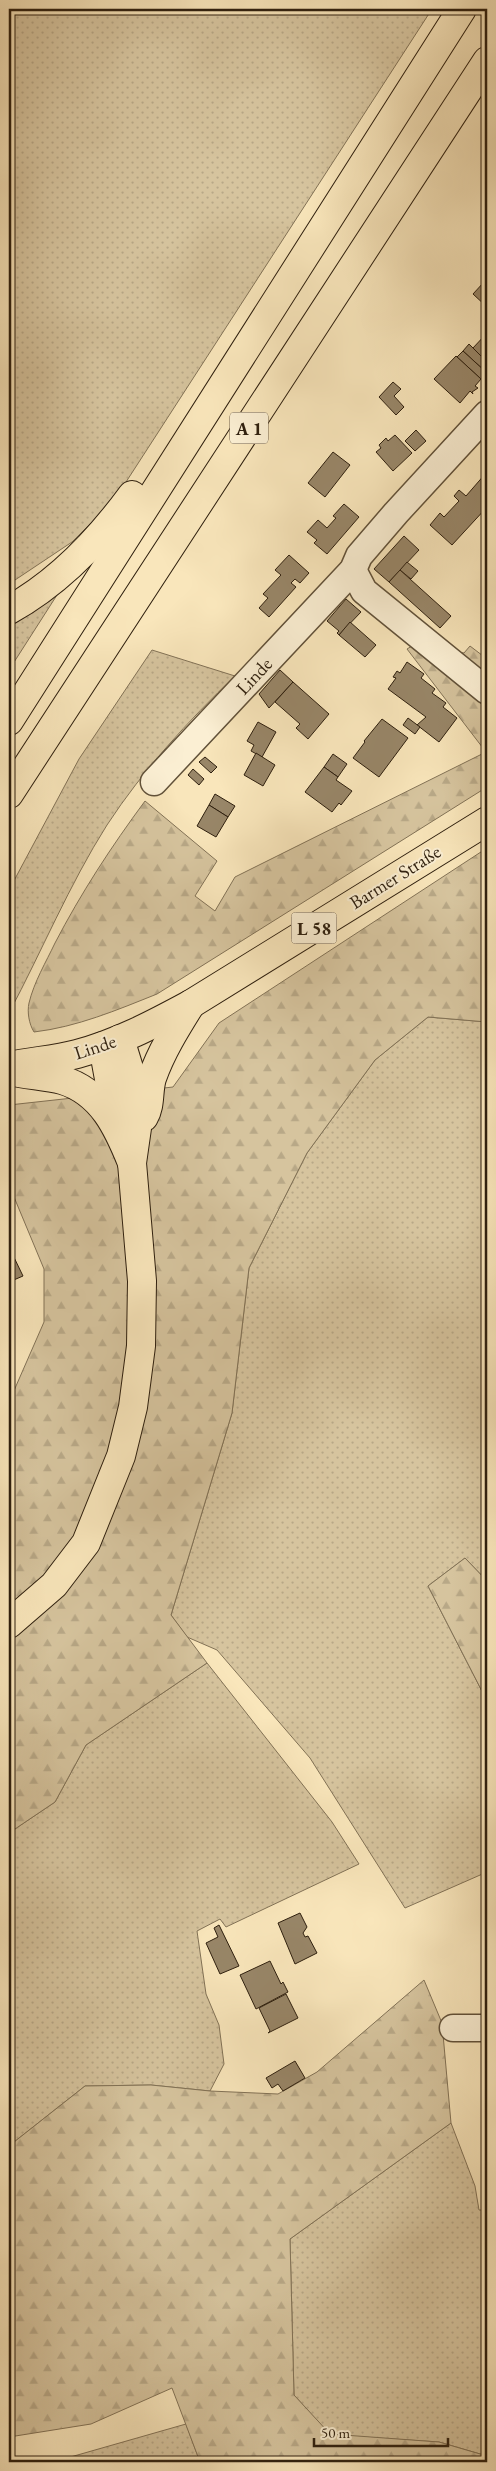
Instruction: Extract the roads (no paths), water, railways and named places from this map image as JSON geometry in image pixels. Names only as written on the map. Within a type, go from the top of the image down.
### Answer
[{"type":"main road","name":"A 1","points":[[9,721],[462,9]]},
{"type":"main road","name":"A 1","points":[[9,794],[487,61]]},
{"type":"main road","points":[[9,610],[43,587],[72,563],[110,525],[144,478],[199,420]]},
{"type":"main road","name":"Barmer Straße","points":[[183,1008],[487,821]]},
{"type":"main road","points":[[128,1128],[148,1110],[152,1078],[183,1008]]},
{"type":"main road","name":"Linde","points":[[9,1066],[49,1060],[111,1042],[183,1008]]},
{"type":"main road","points":[[9,1624],[54,1585],[86,1543],[121,1456],[133,1407],[141,1346],[142,1281],[128,1128],[111,1042]]},
{"type":"main road","points":[[9,1071],[61,1080],[75,1086],[98,1100],[128,1128]]},
{"type":"street","name":"Linde","points":[[154,782],[353,570],[359,556],[487,414]]},
{"type":"street","points":[[353,570],[364,591],[487,691]]},
{"type":"street","points":[[452,2028],[487,2028]]}]
